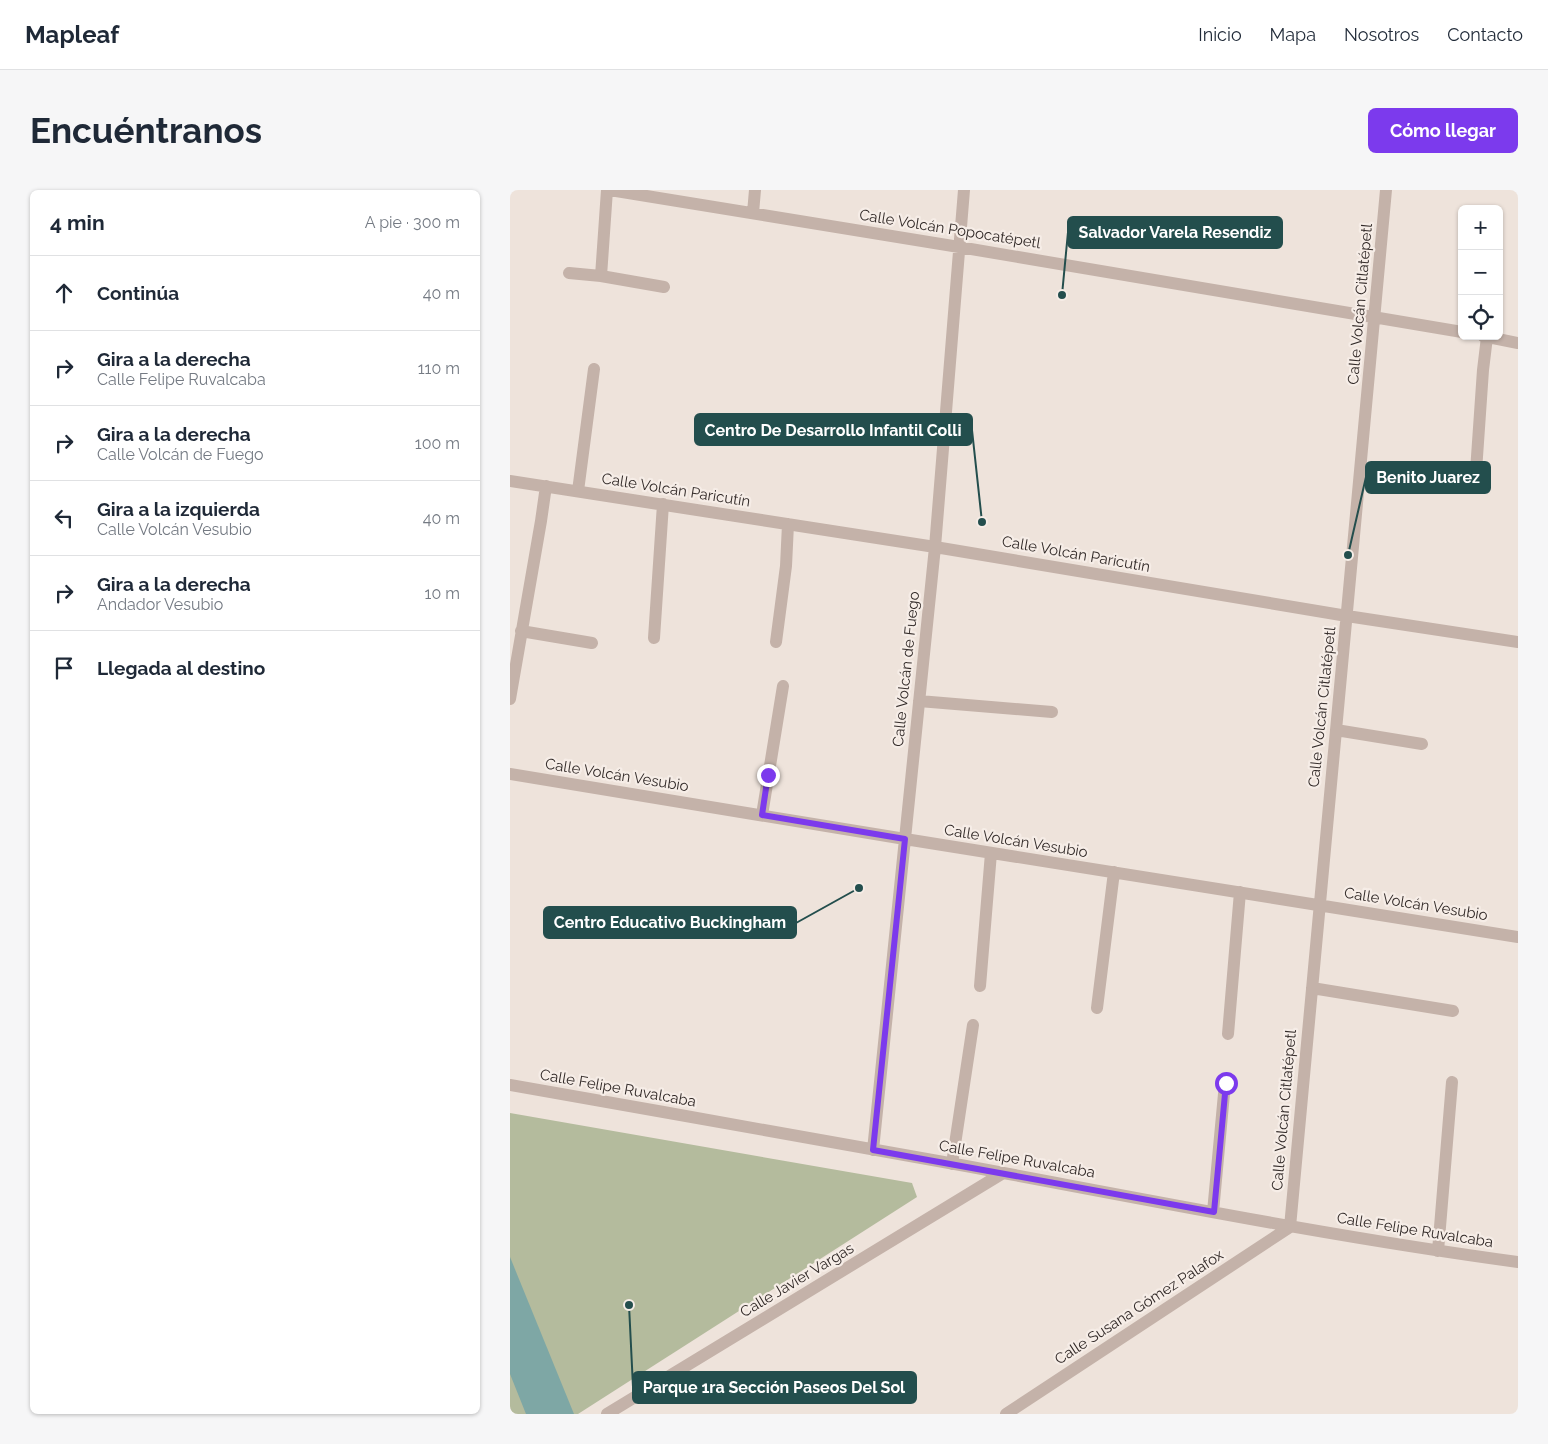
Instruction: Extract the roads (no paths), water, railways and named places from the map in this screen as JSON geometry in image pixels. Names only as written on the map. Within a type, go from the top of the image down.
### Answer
[{"type":"street","points":[[601,276],[607,190]]},
{"type":"street","name":"Calle Volcán Popocatépetl","points":[[610,190],[1458,331]]},
{"type":"street","points":[[753,213],[754,190]]},
{"type":"street","name":"Calle Volcán de Fuego","points":[[873,1150],[935,547],[964,190]]},
{"type":"street","name":"Calle Volcán Citlatépetl","points":[[1290,1227],[1386,190]]},
{"type":"street","points":[[569,274],[601,276],[664,287]]},
{"type":"street","points":[[1476,471],[1485,340]]},
{"type":"street","points":[[1503,340],[1518,342]]},
{"type":"street","points":[[578,491],[594,369]]},
{"type":"street","name":"Calle Volcán Paricutín","points":[[510,481],[935,547],[1347,616],[1518,642]]},
{"type":"street","points":[[510,699],[546,486]]},
{"type":"street","points":[[654,638],[663,504]]},
{"type":"street","points":[[776,642],[786,566],[788,524]]},
{"type":"street","points":[[521,631],[592,643]]},
{"type":"street","points":[[762,815],[783,686]]},
{"type":"street","points":[[919,701],[1052,712]]},
{"type":"street","points":[[1336,730],[1422,744]]},
{"type":"street","name":"Calle Volcán Vesubio","points":[[510,774],[1518,937]]},
{"type":"street","points":[[980,986],[991,853]]},
{"type":"street","points":[[1098,1008],[1114,872]]},
{"type":"street","points":[[1228,1034],[1240,892]]},
{"type":"street","points":[[1312,988],[1453,1010]]},
{"type":"street","points":[[952,1164],[973,1025]]},
{"type":"street","points":[[1438,1251],[1452,1082]]},
{"type":"street","points":[[1214,1212],[1226,1083]]},
{"type":"street","name":"Calle Felipe Ruvalcaba","points":[[510,1085],[1003,1173],[1290,1227],[1518,1262]]},
{"type":"street","name":"Calle Javier Vargas","points":[[607,1414],[1003,1173]]},
{"type":"street","name":"Calle Susana Gómez Palafox","points":[[1006,1414],[1290,1227]]},
{"type":"water","points":[[510,1257],[574,1414],[526,1414],[510,1374]]},
{"type":"place","name":"Salvador Varela Resendiz","points":[[1062,295]]},
{"type":"place","name":"Centro De Desarrollo Infantil Colli","points":[[982,522]]},
{"type":"place","name":"Benito Juarez","points":[[1348,555]]},
{"type":"place","name":"Centro Educativo Buckingham","points":[[859,888]]},
{"type":"place","name":"Parque 1ra Sección Paseos Del Sol","points":[[629,1305]]}]
